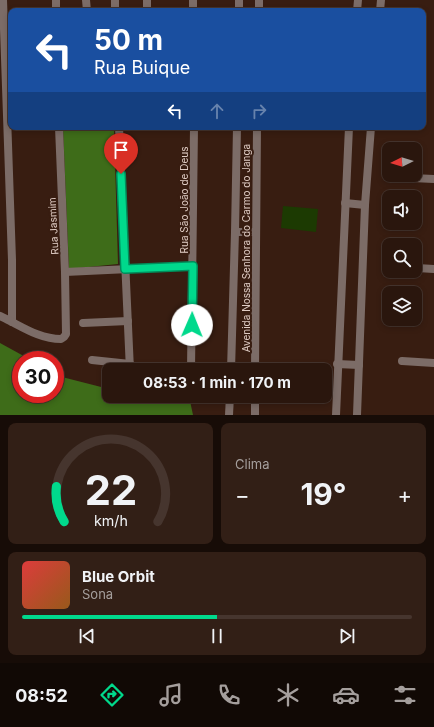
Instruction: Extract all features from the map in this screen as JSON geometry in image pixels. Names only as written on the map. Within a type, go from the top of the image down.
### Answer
[{"type":"street","points":[[0,316],[12,322],[12,260],[3,0]]},
{"type":"street","name":"Rua Jasmim","points":[[12,322],[25,330],[55,339],[61,339],[66,334],[67,325],[59,130]]},
{"type":"street","points":[[119,130],[130,363]]},
{"type":"street","name":"Rua São João de Deus","points":[[192,363],[194,130]]},
{"type":"street","points":[[231,363],[236,232],[237,130]]},
{"type":"street","name":"Avenida Nossa Senhora do Carmo do Janga","points":[[256,363],[257,130]]},
{"type":"street","points":[[336,415],[349,130]]},
{"type":"street","points":[[357,415],[365,205],[371,130]]},
{"type":"street","points":[[422,178],[434,179]]},
{"type":"street","points":[[345,203],[365,205]]},
{"type":"street","points":[[236,232],[256,232]]},
{"type":"street","points":[[65,272],[193,266]]},
{"type":"street","points":[[422,268],[434,269]]},
{"type":"street","points":[[83,323],[128,321]]},
{"type":"street","points":[[92,360],[108,363]]},
{"type":"street","points":[[402,361],[434,363]]},
{"type":"street","points":[[338,364],[359,365]]},
{"type":"street","points":[[229,415],[230,403]]},
{"type":"street","points":[[255,403],[255,415]]},
{"type":"green space","points":[[63,130],[114,130],[118,264],[69,269]]},
{"type":"green space","points":[[283,206],[318,209],[316,232],[281,228]]},
{"type":"green space","points":[[0,343],[15,351],[12,351],[12,403],[64,403],[64,378],[102,387],[102,403],[190,403],[193,415],[0,415]]},
{"type":"route","points":[[121,174],[125,269],[193,266],[192,325]]}]
